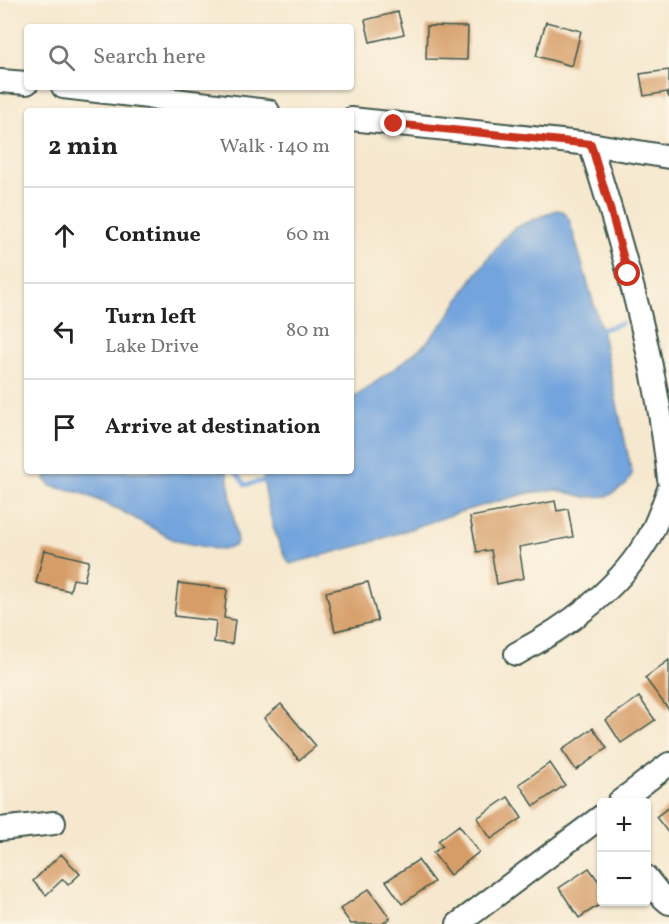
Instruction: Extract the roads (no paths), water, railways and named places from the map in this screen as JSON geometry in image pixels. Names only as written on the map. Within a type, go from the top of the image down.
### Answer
[{"type":"street","points":[[0,81],[24,83]]},
{"type":"street","points":[[89,90],[242,108]]},
{"type":"street","points":[[354,119],[591,144],[669,157]]},
{"type":"street","points":[[591,144],[645,340],[664,427],[669,479]]},
{"type":"street","points":[[516,654],[551,635],[611,589],[646,544],[669,489]]},
{"type":"street","points":[[624,798],[669,764]]},
{"type":"street","points":[[458,924],[597,820]]},
{"type":"street","points":[[0,829],[54,823]]},
{"type":"street","points":[[651,883],[669,903]]},
{"type":"water","points":[[556,210],[563,211],[569,219],[601,329],[632,474],[626,485],[608,496],[586,497],[557,490],[528,493],[463,511],[369,543],[290,564],[279,544],[271,519],[263,474],[354,474],[354,398],[425,344],[445,321],[473,278],[514,228]]},
{"type":"water","points":[[46,474],[227,474],[237,542],[234,546],[221,550],[176,541],[118,509],[82,493],[51,486],[45,479]]},
{"type":"waterway","points":[[597,331],[622,323]]},
{"type":"waterway","points":[[237,474],[245,485],[267,480]]}]
